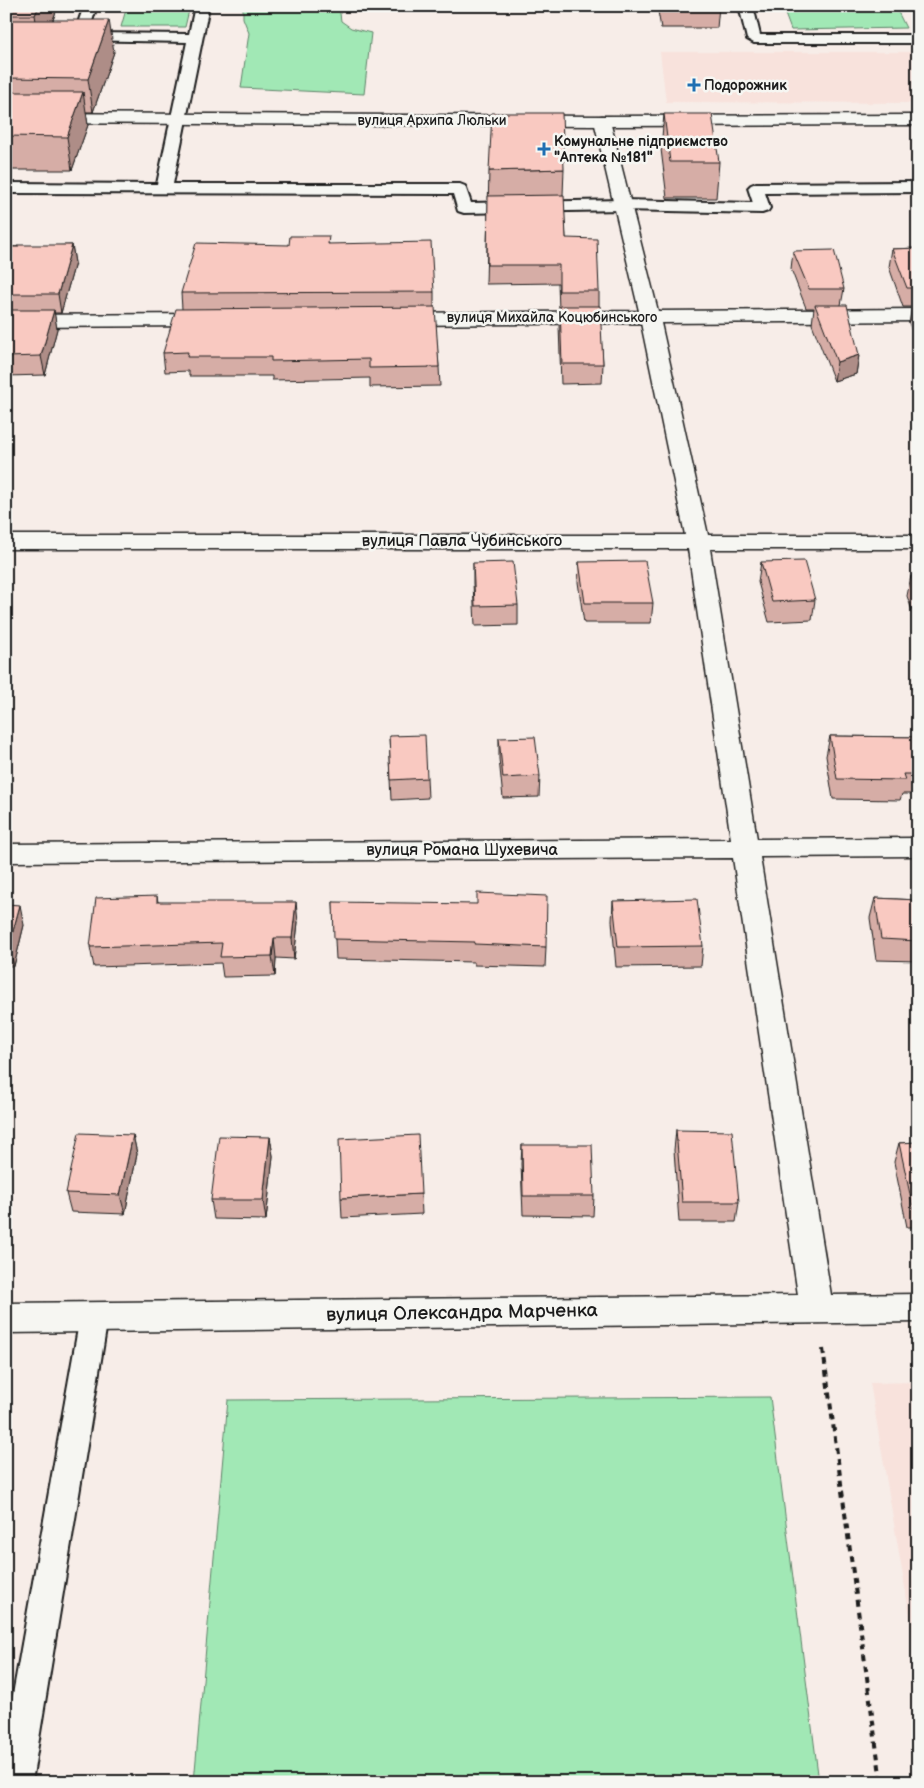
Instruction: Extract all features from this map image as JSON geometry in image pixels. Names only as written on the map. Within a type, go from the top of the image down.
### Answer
[{"type":"street","name":"вулиця Архипа Люльки","points":[[6,118],[602,121],[918,120]]},
{"type":"street","points":[[602,121],[650,317],[698,543],[817,1309]]},
{"type":"street","name":"вулиця Михайла Коцюбинського","points":[[382,319],[918,315]]},
{"type":"street","points":[[6,322],[224,320]]},
{"type":"street","name":"вулиця Павла Чубинського","points":[[6,542],[918,542]]},
{"type":"street","name":"вулиця Романа Шухевича","points":[[6,853],[918,847]]},
{"type":"street","name":"вулиця Олександра Марченка","points":[[6,1318],[918,1308]]},
{"type":"lane","points":[[91,6],[80,38],[195,38]]},
{"type":"lane","points":[[164,189],[202,6]]},
{"type":"lane","points":[[746,6],[754,38],[918,39]]},
{"type":"lane","points":[[6,188],[460,189],[464,208],[622,206],[762,208],[756,188],[918,187]]},
{"type":"lane","points":[[15,1782],[94,1317]]},
{"type":"path","points":[[817,1309],[880,1782]]},
{"type":"shaded area","points":[[660,52],[918,52],[918,103],[666,102]]},
{"type":"shaded area","points":[[918,1382],[918,1664],[870,1383]]},
{"type":"green space","points":[[127,6],[190,6],[185,27],[121,27]]},
{"type":"green space","points":[[243,6],[339,6],[341,21],[351,28],[371,33],[364,94],[241,88],[249,33],[243,18]]},
{"type":"green space","points":[[782,6],[895,6],[906,28],[791,30]]},
{"type":"green space","points":[[770,1397],[819,1782],[194,1782],[228,1400]]},
{"type":"building","points":[[6,6],[39,6],[35,15],[6,15]]},
{"type":"building","points":[[11,20],[109,20],[88,79],[6,78],[6,31]]},
{"type":"building","points":[[6,92],[83,92],[67,137],[6,136]]},
{"type":"building","points":[[492,113],[562,113],[564,169],[489,171]]},
{"type":"building","points":[[664,114],[712,114],[719,162],[670,162]]},
{"type":"building","points":[[564,195],[566,238],[597,239],[599,291],[559,291],[559,265],[487,265],[488,196]]},
{"type":"building","points":[[290,236],[329,236],[328,244],[431,242],[434,292],[181,293],[196,243],[289,245]]},
{"type":"building","points":[[18,245],[72,245],[58,294],[6,294],[6,247],[18,247]]},
{"type":"building","points":[[918,248],[918,288],[907,288],[892,249]]},
{"type":"building","points":[[834,250],[844,289],[809,289],[793,251]]},
{"type":"building","points":[[912,304],[918,304],[918,319]]},
{"type":"building","points":[[815,305],[847,305],[859,355],[837,362]]},
{"type":"building","points":[[560,306],[600,306],[603,364],[562,364]]},
{"type":"building","points":[[435,307],[439,367],[369,368],[369,359],[271,361],[271,357],[187,357],[188,352],[163,353],[176,309]]},
{"type":"building","points":[[6,310],[54,310],[41,356],[6,357]]},
{"type":"building","points":[[645,561],[653,603],[585,603],[579,562]]},
{"type":"building","points":[[804,561],[815,600],[772,602],[761,562]]},
{"type":"building","points":[[513,562],[518,605],[475,606],[473,563]]},
{"type":"building","points":[[911,576],[918,576],[918,595]]},
{"type":"building","points":[[425,735],[427,778],[391,780],[389,736]]},
{"type":"building","points":[[830,736],[918,737],[918,774],[903,774],[905,780],[837,779]]},
{"type":"building","points":[[535,737],[540,776],[503,778],[499,738]]},
{"type":"building","points":[[477,893],[547,896],[546,947],[474,944],[475,942],[334,939],[333,902],[477,904]]},
{"type":"building","points":[[157,896],[157,902],[296,902],[292,938],[274,938],[272,956],[220,957],[222,943],[90,947],[96,898]]},
{"type":"building","points":[[875,898],[918,900],[918,941],[881,939]]},
{"type":"building","points":[[697,899],[703,946],[618,947],[613,901]]},
{"type":"building","points":[[6,904],[20,905],[9,946],[6,946]]},
{"type":"building","points":[[676,1130],[732,1131],[739,1202],[682,1202]]},
{"type":"building","points":[[79,1133],[133,1135],[120,1195],[66,1193]]},
{"type":"building","points":[[418,1135],[421,1194],[341,1198],[339,1139]]},
{"type":"building","points":[[219,1136],[270,1137],[263,1200],[211,1200]]},
{"type":"building","points":[[918,1142],[918,1208],[913,1208],[899,1143]]},
{"type":"building","points":[[522,1145],[592,1145],[594,1196],[523,1196]]},
{"type":"place","name":"Подорожник","points":[[694,85]]},
{"type":"place","name":"Комунальне підприємство \"Аптека №181\"","points":[[544,149]]}]
